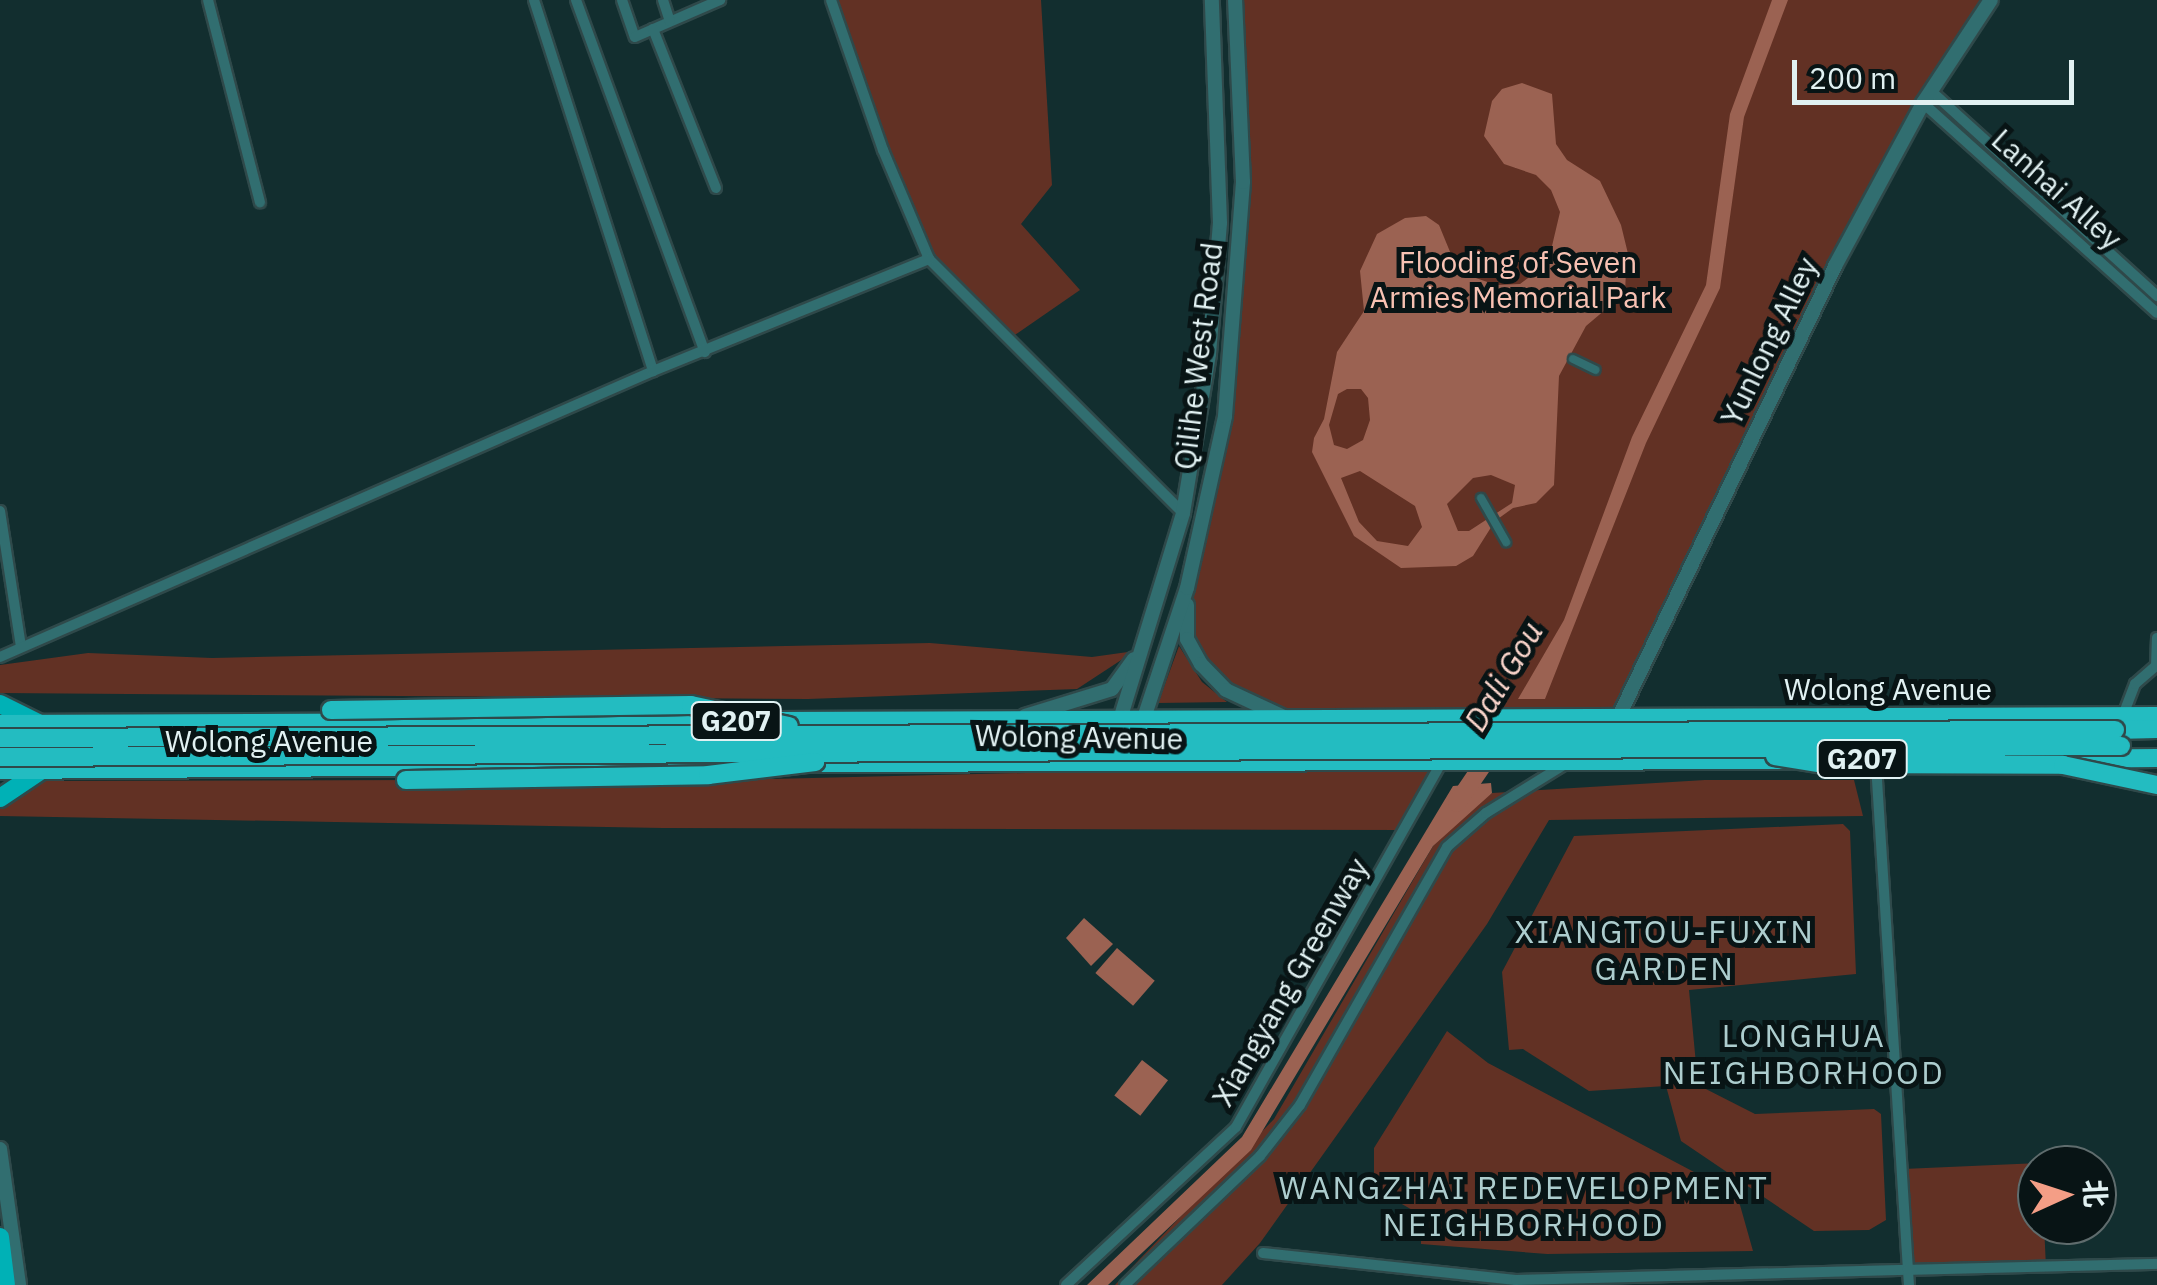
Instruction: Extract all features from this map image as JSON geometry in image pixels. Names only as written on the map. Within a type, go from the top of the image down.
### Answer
[{"type":"highway","points":[[227,724],[330,710],[690,705],[823,733]]},
{"type":"highway","name":"Wolong Avenue","points":[[0,724],[1121,716],[2157,717]]},
{"type":"highway","points":[[1715,741],[1828,721],[2157,717]]},
{"type":"highway","points":[[0,757],[896,753],[1715,741],[2157,729]]},
{"type":"highway","points":[[0,738],[823,733],[2157,746]]},
{"type":"highway","points":[[1715,741],[1824,764],[2157,770]]},
{"type":"highway","points":[[270,770],[406,780],[708,775],[896,753]]},
{"type":"highway","name":"Wolong Avenue","points":[[0,770],[2157,758]]},
{"type":"highway","points":[[2063,766],[2157,785]]},
{"type":"main road","points":[[0,704],[40,724]]},
{"type":"main road","points":[[0,798],[43,769]]},
{"type":"main road","points":[[5,1246],[6,1285]]},
{"type":"street","points":[[208,0],[260,202]]},
{"type":"street","points":[[534,0],[652,372]]},
{"type":"street","points":[[576,0],[706,352]]},
{"type":"street","points":[[622,0],[635,36],[720,0]]},
{"type":"street","points":[[663,0],[670,21]]},
{"type":"street","points":[[832,0],[930,260],[1183,513]]},
{"type":"street","name":"Qilihe West Road","points":[[1106,765],[1183,513],[1210,354],[1220,223],[1212,0]]},
{"type":"street","name":"Qilihe West Road","points":[[1127,766],[1186,588],[1219,447],[1237,307],[1243,182],[1235,0]]},
{"type":"street","name":"Yunlong Alley","points":[[1618,718],[1835,266],[1926,97],[1991,0]]},
{"type":"street","points":[[653,29],[716,188]]},
{"type":"street","name":"Lanhai Alley","points":[[1926,97],[2157,296]]},
{"type":"street","name":"Lanhai Alley","points":[[1926,97],[2157,314]]},
{"type":"street","points":[[0,657],[652,372],[930,260]]},
{"type":"street","points":[[1573,359],[1596,370]]},
{"type":"street","points":[[1481,498],[1506,542]]},
{"type":"street","points":[[0,511],[21,646]]},
{"type":"street","points":[[1186,588],[1187,639],[1201,664],[1226,690],[1285,718]]},
{"type":"street","points":[[1018,718],[1112,689],[1130,668],[1153,618]]},
{"type":"street","points":[[2125,710],[2135,684],[2156,666],[2157,638]]},
{"type":"street","points":[[1876,759],[1909,1285]]},
{"type":"street","points":[[1125,1285],[1260,1156],[1300,1105],[1448,847],[1486,812],[1568,762]]},
{"type":"street","name":"Xiangyang Greenway","points":[[1066,1285],[1236,1128],[1449,763]]},
{"type":"street","points":[[0,1149],[5,1246],[18,1285]]},
{"type":"street","points":[[1263,1253],[1516,1280],[2157,1264]]},
{"type":"street","points":[[1802,1273],[1810,1285]]},
{"type":"green space","points":[[831,0],[1041,0],[1052,185],[1021,224],[1080,290],[1009,339],[929,259]]},
{"type":"green space","name":"Flooding of Seven Armies Memorial Park","points":[[1235,0],[1991,0],[1923,103],[1618,718],[1285,718],[1229,683],[1200,650],[1190,630],[1187,588],[1213,478],[1243,182]]},
{"type":"green space","points":[[930,643],[1092,657],[1135,651],[1077,689],[808,699],[0,693],[0,665],[88,653],[212,658]]},
{"type":"green space","points":[[1179,646],[1202,682],[1227,702],[1158,703]]},
{"type":"green space","points":[[1441,763],[1406,830],[663,828],[0,816],[0,806],[40,781],[771,779]]},
{"type":"green space","points":[[1705,780],[1854,780],[1863,816],[1549,820],[1487,924],[1260,1243],[1222,1285],[1115,1285],[1274,1119],[1433,846],[1455,820],[1492,793]]},
{"type":"green space","points":[[1843,824],[1850,831],[1856,974],[1689,990],[1698,1085],[1755,1114],[1874,1109],[1881,1114],[1886,1220],[1869,1230],[1814,1231],[1681,1141],[1666,1086],[1589,1091],[1523,1049],[1509,1050],[1502,972],[1574,836]]},
{"type":"green space","points":[[1447,1031],[1488,1063],[1728,1190],[1740,1205],[1753,1251],[1547,1254],[1421,1244],[1421,1215],[1374,1188],[1374,1148]]},
{"type":"green space","points":[[2017,1164],[2017,1245],[2045,1245],[2046,1267],[1908,1270],[1903,1169]]},
{"type":"shaded area","points":[[1772,0],[1788,0],[1744,117],[1720,288],[1646,443],[1545,699],[1518,699],[1564,620],[1632,437],[1706,285],[1730,114]]},
{"type":"shaded area","points":[[1522,83],[1552,94],[1556,144],[1567,160],[1600,181],[1621,225],[1632,270],[1626,271],[1625,293],[1586,326],[1559,376],[1554,485],[1536,503],[1513,508],[1495,521],[1473,556],[1456,566],[1401,568],[1354,536],[1312,452],[1314,438],[1324,419],[1337,352],[1364,311],[1360,271],[1377,234],[1405,218],[1426,216],[1439,225],[1453,259],[1473,277],[1496,285],[1520,284],[1548,263],[1560,212],[1551,190],[1536,175],[1504,164],[1484,136],[1492,101],[1502,89]],"holes":[[[1361,389],[1368,398],[1370,420],[1363,440],[1347,449],[1334,445],[1329,425],[1338,394]],[[1360,471],[1415,506],[1422,527],[1408,546],[1377,541],[1359,522],[1341,478]],[[1491,475],[1515,485],[1512,503],[1469,531],[1458,531],[1447,504],[1473,478]]]},
{"type":"shaded area","points":[[1491,783],[1492,793],[1433,846],[1251,1150],[1108,1285],[1087,1285],[1242,1137],[1453,786]]},
{"type":"shaded area","points":[[1084,918],[1113,944],[1091,966],[1066,938]]},
{"type":"shaded area","points":[[1117,948],[1155,981],[1133,1006],[1095,973]]},
{"type":"shaded area","points":[[1142,1060],[1168,1080],[1140,1116],[1114,1095]]},
{"type":"waterway","name":"Dali Gou","points":[[1457,803],[1493,750]]},
{"type":"district","name":"XIANGTOU-FUXIN GARDEN","points":[[1665,950]]},
{"type":"district","name":"LONGHUA NEIGHBORHOOD","points":[[1804,1054]]},
{"type":"district","name":"WANGZHAI REDEVELOPMENT NEIGHBORHOOD","points":[[1524,1206]]}]
